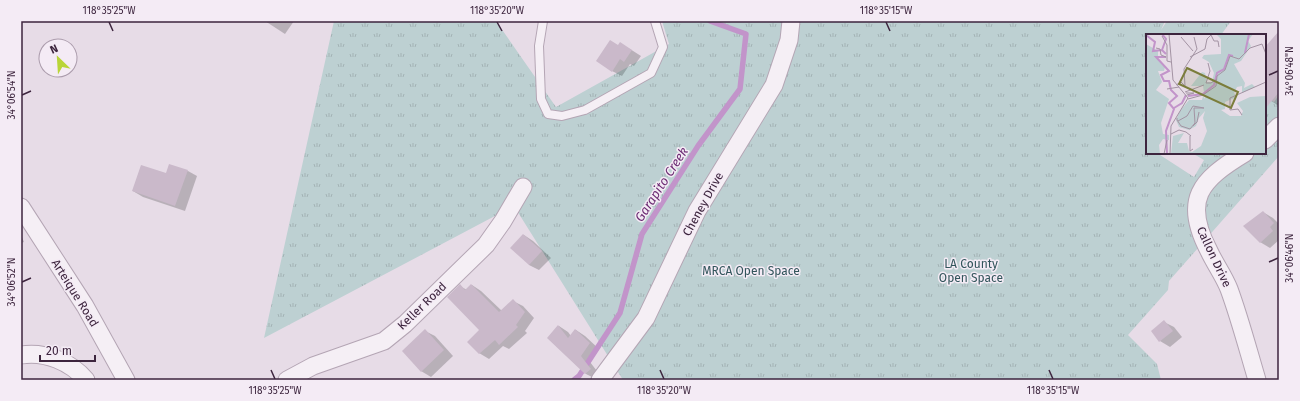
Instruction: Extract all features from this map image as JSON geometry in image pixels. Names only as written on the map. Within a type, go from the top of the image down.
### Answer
[{"type":"street","name":"Cheney Drive","points":[[600,380],[646,318],[697,211],[774,85],[789,40],[791,21]]},
{"type":"street","points":[[1266,139],[1279,126]]},
{"type":"street","name":"Callon Drive","points":[[1243,154],[1219,169],[1206,181],[1196,203],[1196,217],[1208,250],[1228,288],[1257,380]]},
{"type":"street","name":"Keller Road","points":[[287,380],[314,366],[384,341],[405,324],[486,245],[503,221],[523,187]]},
{"type":"street","name":"Arteique Road","points":[[21,207],[85,306],[126,380]]},
{"type":"street","points":[[21,355],[44,355],[62,361],[78,370],[86,380]]},
{"type":"lane","points":[[543,21],[539,46],[541,99],[548,114],[562,116],[585,110],[651,73],[663,47],[656,21]]},
{"type":"green space","points":[[334,21],[496,21],[556,107],[669,44],[662,21],[1165,21],[1161,30],[1167,21],[1231,21],[1222,34],[1146,34],[1146,154],[1159,154],[1194,177],[1204,160],[1194,154],[1266,154],[1266,98],[1274,102],[1279,95],[1279,156],[1169,281],[1168,290],[1128,335],[1157,364],[1161,380],[623,380],[514,206],[264,338]]},
{"type":"building","points":[[1279,31],[1279,92],[1266,108],[1266,46]]},
{"type":"building","points":[[610,40],[618,45],[620,42],[632,50],[624,62],[620,59],[612,72],[596,61]]},
{"type":"building","points":[[169,164],[188,170],[175,206],[132,191],[141,165],[166,173]]},
{"type":"building","points":[[1263,211],[1274,223],[1270,227],[1273,231],[1260,243],[1243,226]]},
{"type":"building","points":[[523,234],[542,251],[529,265],[510,248]]},
{"type":"building","points":[[460,284],[465,290],[471,284],[499,312],[513,299],[525,312],[516,325],[518,327],[499,345],[495,340],[479,354],[467,342],[479,330],[447,297]]},
{"type":"building","points":[[1164,320],[1173,331],[1159,342],[1151,331]]},
{"type":"building","points":[[558,325],[568,338],[575,329],[590,343],[581,356],[591,369],[585,374],[547,338]]},
{"type":"building","points":[[425,329],[444,350],[421,372],[402,351]]},
{"type":"waterway","name":"Garapito Creek","points":[[574,380],[579,376],[620,313],[642,234],[698,146],[740,89],[746,34],[710,21]]},
{"type":"park label","name":"MRCA Open Space","points":[[751,271]]},
{"type":"park label","name":"LA County Open Space","points":[[971,271]]}]
